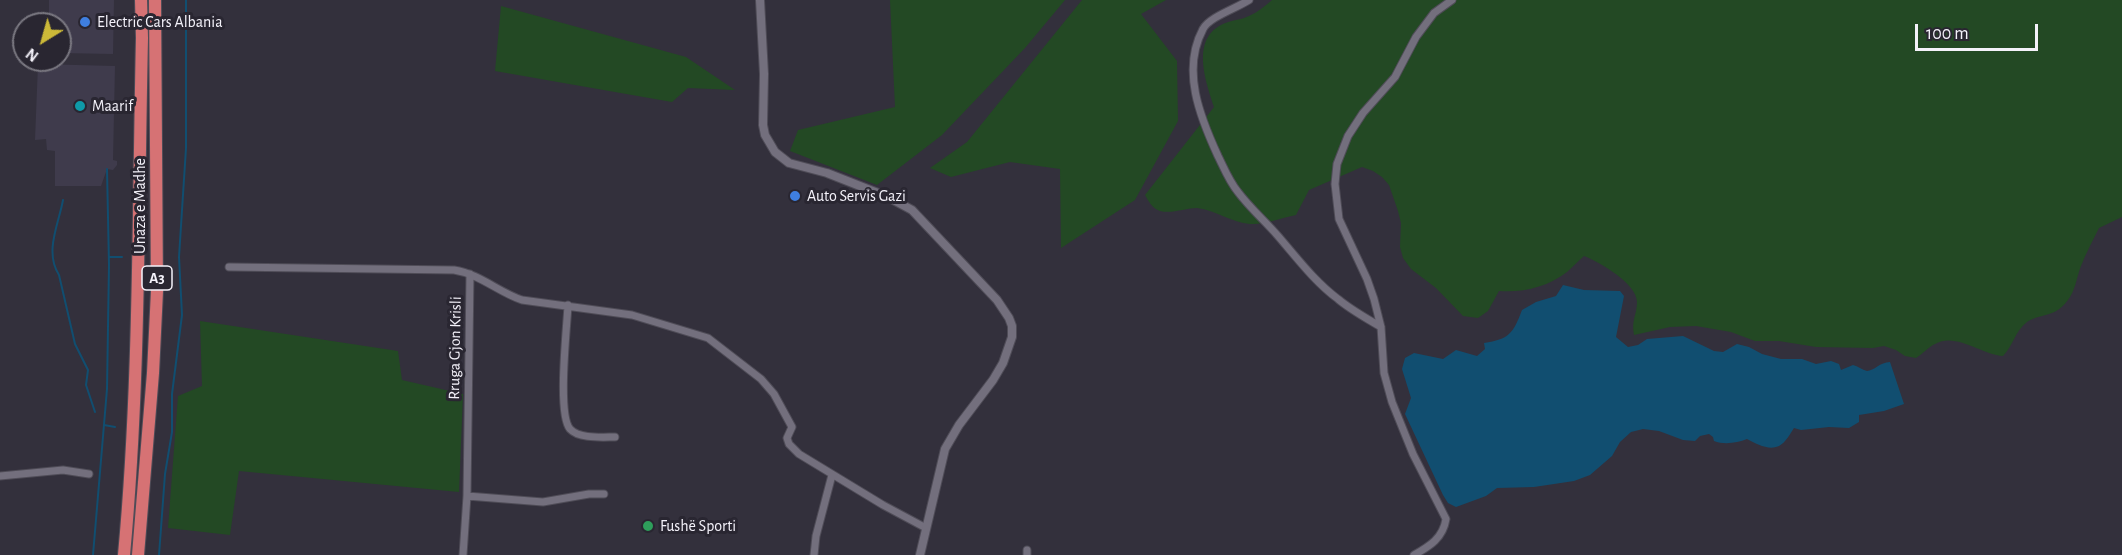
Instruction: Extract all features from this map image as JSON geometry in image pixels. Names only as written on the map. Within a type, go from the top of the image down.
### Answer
[{"type":"highway","name":"Unaza e Madhe","points":[[124,555],[130,488],[138,297],[141,0]]},
{"type":"highway","name":"Unaza e Madhe","points":[[138,555],[153,373],[157,291],[154,0]]},
{"type":"street","points":[[760,0],[764,74],[763,125],[769,143],[775,152],[789,163],[826,173],[882,194],[912,210],[951,254],[997,300],[1012,326],[1012,337],[1003,363],[959,425],[945,449],[920,555]]},
{"type":"street","points":[[1249,0],[1209,22],[1203,28],[1193,62],[1193,80],[1196,98],[1208,135],[1238,193],[1303,266],[1337,299],[1381,327]]},
{"type":"street","points":[[1414,555],[1434,543],[1444,530],[1446,519],[1413,454],[1392,402],[1384,373],[1381,327],[1367,279],[1339,219],[1335,184],[1337,164],[1348,136],[1363,113],[1395,77],[1416,37],[1434,14],[1452,0]]},
{"type":"street","name":"Rruga Gjon Krisli","points":[[229,267],[454,270],[470,274],[463,555]]},
{"type":"street","points":[[470,274],[485,280],[507,295],[522,300],[632,315],[708,338],[761,379],[774,394],[792,427],[787,438],[789,444],[799,454],[832,476],[926,528]]},
{"type":"street","points":[[568,305],[563,397],[567,422],[570,429],[579,434],[615,437]]},
{"type":"street","points":[[0,476],[63,470],[89,474]]},
{"type":"street","points":[[814,555],[816,536],[832,476]]},
{"type":"street","points":[[466,496],[543,502],[589,494],[604,494]]},
{"type":"shaded area","points":[[49,0],[114,0],[113,54],[72,53],[72,12],[49,12]]},
{"type":"shaded area","points":[[72,65],[115,66],[113,160],[117,161],[117,165],[113,170],[107,169],[101,186],[55,186],[55,151],[47,150],[46,139],[35,140],[38,72],[72,72]]},
{"type":"green space","points":[[890,0],[1065,0],[1025,48],[942,135],[877,185],[790,151],[798,130],[895,107]]},
{"type":"green space","points":[[1082,0],[1166,0],[1141,14],[1177,61],[1178,121],[1135,200],[1061,248],[1060,169],[1010,162],[951,177],[930,168],[967,142]]},
{"type":"green space","points":[[1272,0],[2122,0],[2122,217],[2099,228],[2083,261],[2072,293],[2065,304],[2054,312],[2027,322],[2003,356],[1960,342],[1943,341],[1930,347],[1916,358],[1905,356],[1884,346],[1873,348],[1816,347],[1779,341],[1755,341],[1731,332],[1696,326],[1670,327],[1634,335],[1633,325],[1637,302],[1631,288],[1608,268],[1584,256],[1552,282],[1526,290],[1499,291],[1488,311],[1478,318],[1463,316],[1436,288],[1411,269],[1403,258],[1400,247],[1401,223],[1398,211],[1389,185],[1373,171],[1362,167],[1309,190],[1296,215],[1261,223],[1243,223],[1197,208],[1160,211],[1148,200],[1145,195],[1214,107],[1207,86],[1203,62],[1207,40],[1213,31],[1223,24],[1246,17]]},
{"type":"green space","points":[[501,6],[686,57],[735,90],[688,88],[672,102],[495,71]]},
{"type":"green space","points":[[200,321],[398,351],[402,380],[463,394],[459,492],[239,471],[230,535],[168,528],[178,396],[202,386]]},
{"type":"water","points":[[1563,285],[1584,290],[1620,291],[1624,296],[1616,337],[1628,347],[1638,345],[1647,339],[1683,336],[1714,351],[1723,352],[1737,344],[1781,359],[1802,359],[1816,364],[1831,361],[1839,364],[1841,370],[1853,365],[1870,371],[1883,363],[1890,362],[1904,404],[1884,411],[1859,415],[1859,422],[1849,428],[1829,427],[1801,430],[1794,428],[1781,445],[1771,448],[1747,439],[1722,443],[1714,441],[1709,434],[1700,436],[1695,441],[1683,440],[1659,431],[1643,429],[1631,432],[1620,442],[1612,456],[1590,475],[1574,481],[1534,487],[1497,488],[1486,496],[1456,507],[1448,503],[1405,414],[1411,398],[1402,369],[1405,358],[1414,353],[1443,359],[1456,350],[1477,356],[1485,349],[1484,343],[1499,340],[1513,330],[1522,310],[1536,302],[1556,296]]},
{"type":"waterway","points":[[159,555],[165,474],[172,432],[172,394],[182,315],[179,257],[186,148],[186,0]]},
{"type":"waterway","points":[[93,555],[107,389],[109,265],[107,169]]},
{"type":"waterway","points":[[63,200],[54,238],[53,257],[75,344],[88,370],[86,385],[95,412]]},
{"type":"waterway","points":[[110,257],[122,257]]},
{"type":"waterway","points":[[104,425],[115,427]]},
{"type":"place","name":"Electric Cars Albania","points":[[85,22]]},
{"type":"place","name":"Maarif","points":[[80,106]]},
{"type":"place","name":"Auto Servis Gazi","points":[[795,196]]},
{"type":"place","name":"Fushë Sporti","points":[[648,526]]}]
